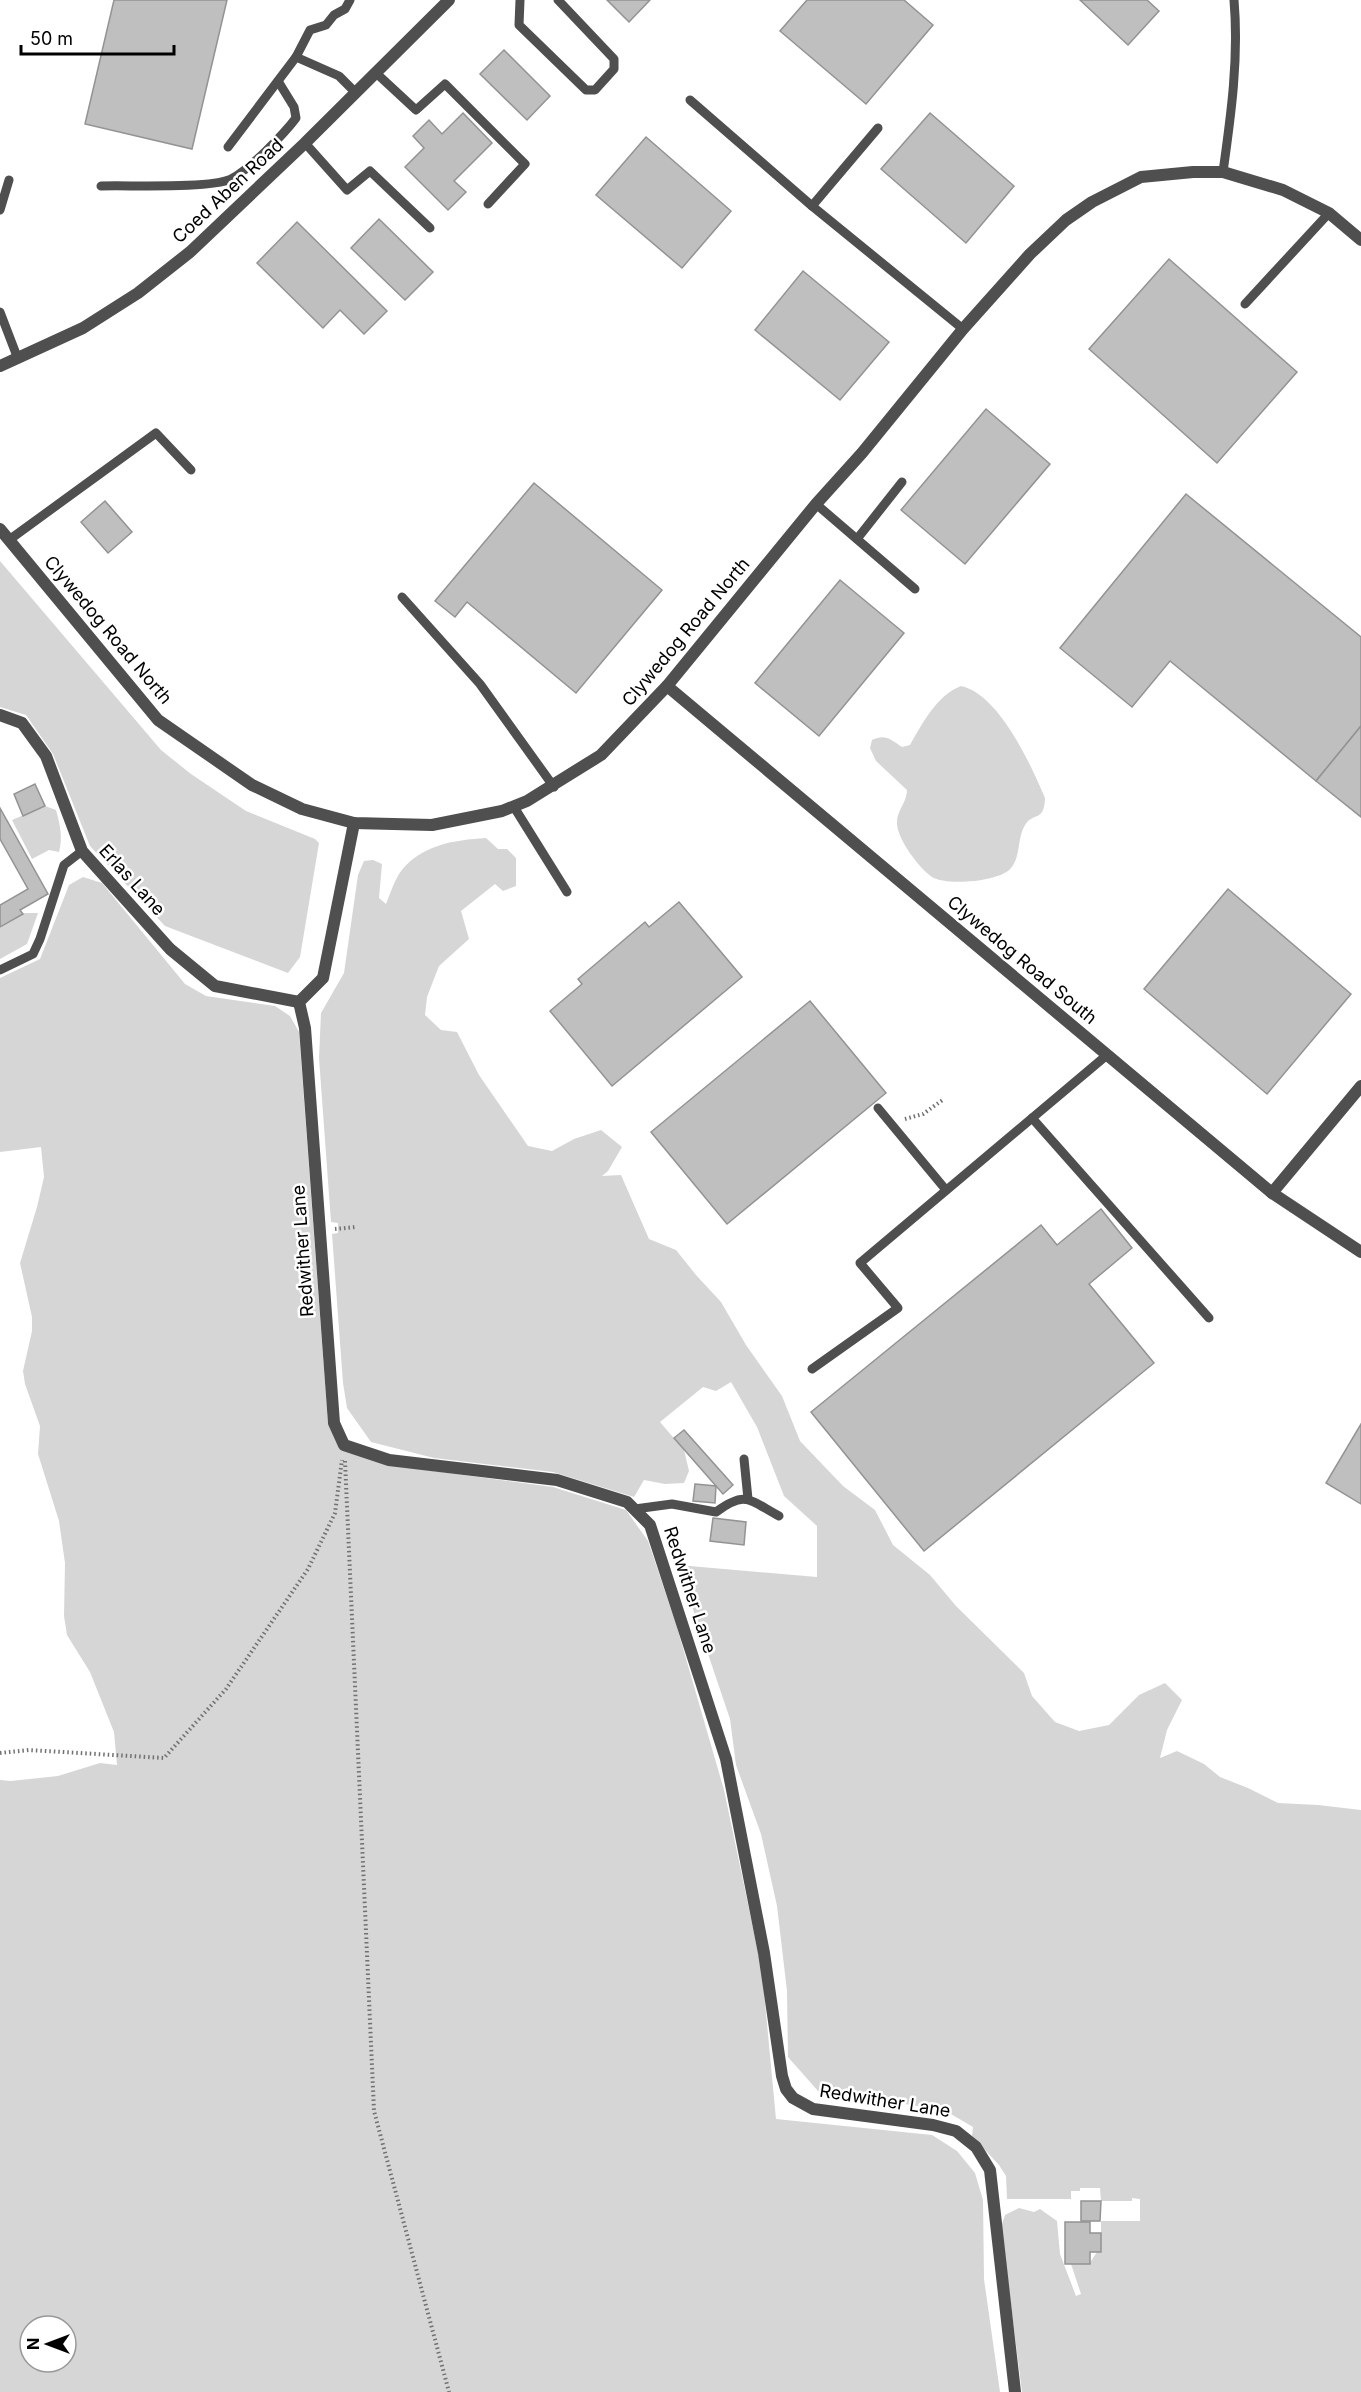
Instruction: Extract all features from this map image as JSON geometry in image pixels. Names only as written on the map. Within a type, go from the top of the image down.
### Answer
[{"type":"street","name":"Coed Aben Road","points":[[0,366],[83,328],[138,293],[190,252],[305,143],[449,0]]},
{"type":"street","name":"Clywedog Road North","points":[[0,529],[158,720],[252,785],[302,809],[354,823],[432,825],[514,807],[554,787],[602,755],[668,686],[816,504],[862,453],[963,329],[1030,254],[1066,220],[1099,198],[1141,177],[1193,172],[1223,172],[1283,190],[1329,213],[1361,240]]},
{"type":"street","name":"Clywedog Road South","points":[[668,686],[1272,1193],[1361,1252]]},
{"type":"street","name":"Erlas Lane","points":[[0,715],[22,723],[46,756],[82,851],[170,949],[215,986],[299,1002]]},
{"type":"street","points":[[299,1002],[323,978],[354,823]]},
{"type":"street","name":"Redwither Lane","points":[[299,1002],[305,1028],[334,1423],[344,1445],[389,1460],[557,1480],[627,1502],[650,1525],[726,1759],[764,1953],[782,2076],[786,2089],[793,2098],[813,2109],[933,2125],[956,2131],[976,2147],[990,2170],[1015,2392]]},
{"type":"street","points":[[1272,1193],[1361,1086]]},
{"type":"lane","points":[[228,147],[296,57],[310,30],[326,25],[334,15],[345,9],[350,0]]},
{"type":"lane","points":[[520,0],[519,25],[586,90],[595,90],[614,69],[614,59],[558,0]]},
{"type":"lane","points":[[1223,172],[1233,104],[1237,36],[1234,0]]},
{"type":"lane","points":[[296,57],[339,76],[355,92]]},
{"type":"lane","points":[[375,72],[416,110],[445,84],[525,164],[488,204]]},
{"type":"lane","points":[[101,186],[206,184],[233,178],[288,129],[296,118],[294,106],[278,81]]},
{"type":"lane","points":[[690,100],[812,206],[963,329]]},
{"type":"lane","points":[[812,206],[878,128]]},
{"type":"lane","points":[[305,143],[348,190],[370,171],[430,228]]},
{"type":"lane","points":[[0,210],[9,180]]},
{"type":"lane","points":[[1245,304],[1329,213]]},
{"type":"lane","points":[[0,312],[18,359]]},
{"type":"lane","points":[[9,540],[156,432],[190,470]]},
{"type":"lane","points":[[857,539],[902,482]]},
{"type":"lane","points":[[816,504],[915,589]]},
{"type":"lane","points":[[402,597],[480,684],[554,787]]},
{"type":"lane","points":[[514,807],[567,892]]},
{"type":"lane","points":[[0,970],[33,954],[64,865],[82,851]]},
{"type":"lane","points":[[812,1369],[898,1308],[860,1263],[1107,1055]]},
{"type":"lane","points":[[878,1108],[946,1190]]},
{"type":"lane","points":[[1032,1118],[1209,1318]]},
{"type":"lane","points":[[744,1459],[748,1499]]},
{"type":"lane","points":[[635,1509],[672,1504],[716,1512],[731,1500],[739,1498],[748,1499],[779,1516]]},
{"type":"path","points":[[891,1122],[922,1114],[944,1099]]},
{"type":"path","points":[[0,1753],[29,1750],[164,1758],[226,1689],[308,1569],[335,1513],[344,1445]]},
{"type":"path","points":[[344,1445],[375,2111],[449,2392]]},
{"type":"shaded area","points":[[0,561],[161,750],[191,774],[246,811],[315,839],[319,843],[300,957],[288,973],[165,926],[90,846],[53,754],[26,715],[0,707]]},
{"type":"shaded area","points":[[961,686],[975,692],[1001,716],[1022,750],[1045,798],[1041,814],[1025,825],[1011,868],[996,877],[960,882],[932,877],[910,853],[901,838],[897,824],[907,790],[876,761],[870,748],[872,740],[880,737],[891,740],[902,747],[910,745],[937,703],[952,690]]},
{"type":"shaded area","points":[[45,806],[56,810],[61,842],[59,852],[49,850],[32,859],[12,820]]},
{"type":"shaded area","points":[[486,838],[498,849],[507,849],[516,858],[516,886],[503,891],[495,884],[461,911],[469,939],[439,966],[427,997],[425,1015],[441,1030],[457,1032],[479,1075],[528,1146],[552,1151],[574,1139],[601,1130],[622,1147],[608,1171],[602,1176],[621,1175],[649,1239],[676,1250],[721,1302],[746,1345],[782,1396],[800,1441],[843,1486],[875,1510],[893,1545],[930,1575],[956,1606],[1024,1673],[1032,1696],[1055,1722],[1079,1731],[1109,1725],[1139,1695],[1165,1683],[1182,1700],[1167,1730],[1160,1758],[1177,1751],[1204,1764],[1220,1777],[1278,1803],[1361,1810],[1361,2392],[1022,2392],[1001,2227],[1005,2215],[1019,2208],[1034,2212],[1040,2209],[1057,2221],[1060,2254],[1076,2296],[1081,2294],[1071,2264],[1089,2264],[1097,2252],[1101,2252],[1101,2221],[1140,2221],[1140,2199],[1101,2201],[1100,2188],[1080,2188],[1080,2191],[1071,2191],[1071,2199],[1007,2199],[1006,2176],[972,2136],[973,2127],[944,2110],[818,2091],[788,2057],[787,1991],[777,1906],[761,1834],[736,1765],[730,1719],[678,1565],[817,1577],[817,1526],[784,1496],[757,1427],[731,1382],[716,1391],[703,1387],[660,1422],[684,1450],[689,1471],[684,1483],[665,1484],[644,1480],[634,1497],[553,1472],[434,1458],[371,1442],[347,1408],[343,1383],[332,1234],[338,1233],[338,1223],[331,1222],[319,1058],[321,1013],[344,973],[358,875],[364,861],[373,860],[382,864],[379,898],[386,904],[399,874],[417,856],[438,846],[462,840]]},
{"type":"shaded area","points":[[83,877],[102,883],[185,984],[206,996],[275,1006],[290,1016],[299,1032],[328,1424],[338,1445],[388,1465],[553,1487],[626,1510],[648,1541],[676,1624],[724,1790],[762,1971],[776,2119],[932,2135],[957,2151],[975,2173],[983,2200],[984,2279],[1000,2392],[0,2392],[0,1780],[58,1776],[100,1763],[117,1765],[114,1732],[90,1672],[67,1635],[64,1616],[65,1563],[59,1521],[38,1454],[40,1426],[25,1384],[23,1371],[32,1331],[32,1317],[20,1263],[44,1177],[41,1147],[0,1152],[0,978],[40,959],[69,885]]},
{"type":"shaded area","points":[[22,913],[38,913],[27,944],[0,959],[0,927]]},
{"type":"building","points":[[114,0],[227,0],[192,149],[85,124]]},
{"type":"building","points":[[607,0],[650,0],[629,22]]},
{"type":"building","points":[[807,0],[904,0],[933,25],[866,104],[780,31]]},
{"type":"building","points":[[1080,0],[1147,0],[1159,11],[1128,45]]},
{"type":"building","points":[[504,50],[550,96],[527,120],[480,74]]},
{"type":"building","points":[[463,113],[492,143],[454,181],[466,192],[448,210],[405,167],[424,148],[413,136],[429,120],[442,134]]},
{"type":"building","points":[[930,113],[1014,186],[966,243],[881,169]]},
{"type":"building","points":[[646,137],[731,211],[682,268],[596,195]]},
{"type":"building","points":[[379,219],[433,272],[405,300],[351,248]]},
{"type":"building","points":[[297,222],[387,311],[364,334],[340,310],[323,328],[257,263]]},
{"type":"building","points":[[1169,259],[1297,372],[1217,463],[1089,349]]},
{"type":"building","points":[[803,271],[889,342],[840,400],[755,330]]},
{"type":"building","points":[[986,409],[1050,464],[965,564],[901,510]]},
{"type":"building","points":[[534,483],[662,590],[576,693],[467,602],[455,617],[435,601]]},
{"type":"building","points":[[1186,494],[1361,637],[1361,726],[1316,781],[1170,661],[1132,707],[1060,648]]},
{"type":"building","points":[[105,501],[132,532],[108,553],[81,522]]},
{"type":"building","points":[[840,580],[904,633],[819,736],[755,683]]},
{"type":"building","points":[[1361,726],[1361,817],[1316,781]]},
{"type":"building","points":[[35,784],[45,806],[23,816],[14,794]]},
{"type":"building","points":[[0,808],[48,894],[20,910],[23,914],[0,927],[0,905],[28,889],[0,839]]},
{"type":"building","points":[[1228,889],[1351,994],[1267,1094],[1144,989]]},
{"type":"building","points":[[679,902],[742,977],[612,1086],[550,1011],[582,984],[578,979],[645,922],[649,927]]},
{"type":"building","points":[[810,1001],[886,1093],[727,1224],[651,1132]]},
{"type":"building","points":[[1101,1209],[1132,1248],[1089,1284],[1154,1363],[924,1551],[811,1412],[1041,1225],[1057,1245]]},
{"type":"building","points":[[1361,1424],[1361,1504],[1326,1483]]},
{"type":"building","points":[[684,1430],[733,1485],[723,1494],[674,1438]]},
{"type":"building","points":[[695,1484],[716,1486],[715,1503],[693,1501]]},
{"type":"building","points":[[713,1518],[746,1522],[744,1545],[710,1541]]},
{"type":"building","points":[[1081,2201],[1101,2201],[1100,2221],[1081,2221]]},
{"type":"building","points":[[1065,2222],[1090,2222],[1090,2233],[1101,2233],[1101,2252],[1090,2252],[1090,2264],[1065,2264]]}]
